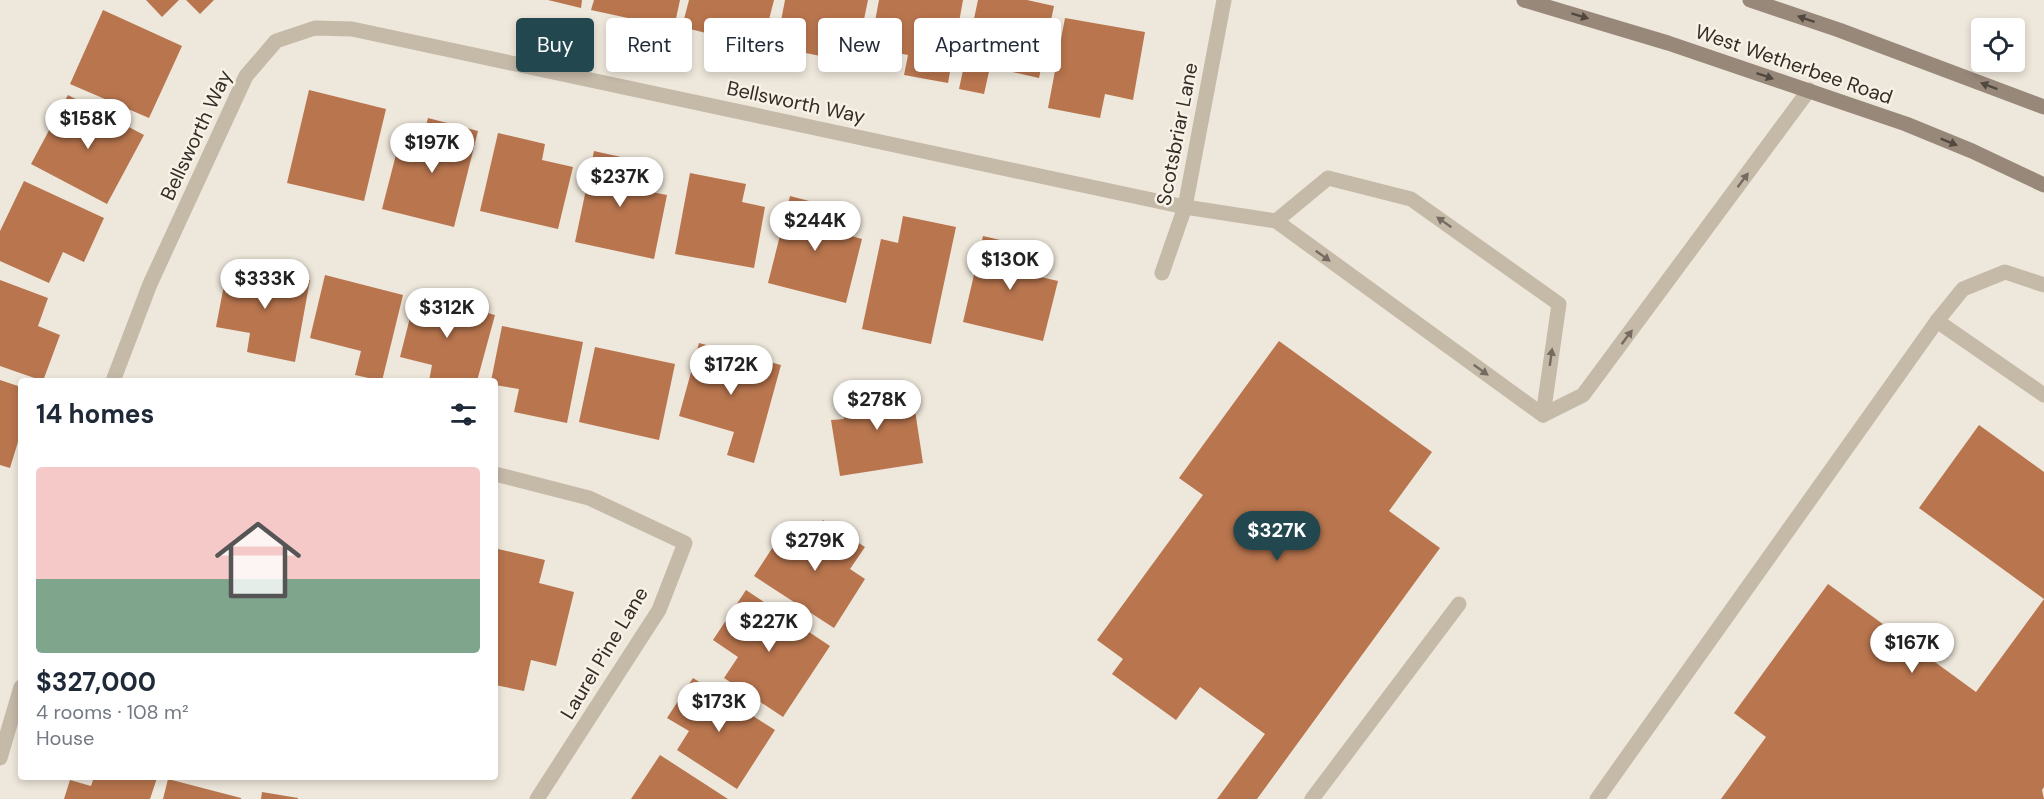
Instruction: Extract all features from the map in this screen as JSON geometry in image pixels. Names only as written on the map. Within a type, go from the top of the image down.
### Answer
[{"type":"street","name":"Scotsbriar Lane","points":[[1162,273],[1185,207],[1224,0]]},
{"type":"street","name":"West Wetherbee Road","points":[[1524,0],[1668,43],[1809,90],[1950,142],[2044,185]]},
{"type":"street","points":[[1750,0],[1839,30],[2044,107]]},
{"type":"street","name":"Bellsworth Way","points":[[114,378],[150,284],[246,76],[276,41],[315,28],[352,29],[1185,207],[1276,221]]},
{"type":"street","points":[[1543,415],[1583,395],[1809,90]]},
{"type":"street","points":[[1328,178],[1411,199],[1559,304],[1543,415],[1276,221],[1328,178]]},
{"type":"street","points":[[1597,799],[1937,321],[1963,289],[2005,272],[2044,285]]},
{"type":"street","points":[[1937,321],[2044,395]]},
{"type":"street","name":"Laurel Pine Lane","points":[[498,475],[589,498],[685,543],[659,610],[537,799]]},
{"type":"street","points":[[1312,799],[1459,604]]},
{"type":"street","points":[[0,758],[18,697]]},
{"type":"building","points":[[146,0],[179,0],[162,17]]},
{"type":"building","points":[[186,0],[214,0],[200,14]]},
{"type":"building","points":[[548,0],[582,0],[581,8]]},
{"type":"building","points":[[594,0],[680,0],[676,18],[628,18],[591,10]]},
{"type":"building","points":[[689,0],[774,0],[769,18],[704,18],[704,32],[692,30],[692,18],[684,18]]},
{"type":"building","points":[[785,0],[868,0],[864,18],[818,18],[818,56],[806,53],[806,18],[782,18]]},
{"type":"building","points":[[879,0],[963,0],[960,18],[914,18],[914,72],[950,72],[948,83],[904,75],[908,55],[902,54],[902,18],[876,18]]},
{"type":"building","points":[[978,0],[1027,0],[1054,6],[1052,18],[974,18]]},
{"type":"building","points":[[103,10],[182,46],[149,118],[70,84]]},
{"type":"building","points":[[1065,18],[1145,32],[1133,100],[1105,94],[1100,118],[1048,108],[1055,72],[1061,72],[1061,39]]},
{"type":"building","points":[[963,72],[989,72],[984,94],[959,89]]},
{"type":"building","points":[[1012,72],[1040,72],[1039,78]]},
{"type":"building","points":[[309,90],[386,109],[364,201],[287,183]]},
{"type":"building","points":[[68,95],[144,135],[107,204],[31,164]]},
{"type":"building","points":[[428,118],[478,131],[454,227],[382,209],[400,139],[421,145]]},
{"type":"building","points":[[498,133],[545,144],[542,160],[573,167],[558,229],[480,211]]},
{"type":"building","points":[[594,151],[648,163],[642,190],[667,195],[654,259],[575,242]]},
{"type":"building","points":[[690,173],[746,184],[742,202],[765,207],[754,268],[675,254]]},
{"type":"building","points":[[24,181],[104,218],[84,262],[63,252],[49,283],[0,261],[0,231]]},
{"type":"building","points":[[790,196],[840,209],[834,231],[862,239],[846,303],[768,283]]},
{"type":"building","points":[[903,216],[956,227],[931,344],[862,329],[881,239],[898,243]]},
{"type":"building","points":[[983,236],[1038,249],[1032,275],[1058,281],[1043,341],[963,322]]},
{"type":"building","points":[[228,264],[310,280],[295,362],[247,352],[250,333],[216,327]]},
{"type":"building","points":[[325,275],[403,295],[383,378],[355,375],[361,351],[310,338]]},
{"type":"building","points":[[0,280],[48,298],[38,326],[60,335],[44,378],[34,378],[0,366]]},
{"type":"building","points":[[416,294],[495,315],[478,378],[430,378],[432,365],[400,357]]},
{"type":"building","points":[[502,326],[583,342],[567,423],[514,412],[519,389],[498,386],[498,378],[492,378]]},
{"type":"building","points":[[1279,341],[1432,452],[1389,511],[1440,548],[1257,799],[1217,799],[1265,734],[1200,687],[1176,720],[1112,674],[1123,659],[1097,640],[1203,495],[1179,478]]},
{"type":"building","points":[[699,343],[781,365],[754,463],[727,455],[734,432],[679,416]]},
{"type":"building","points":[[595,347],[675,364],[659,440],[579,422]]},
{"type":"building","points":[[0,380],[18,386],[18,442],[10,468],[0,465]]},
{"type":"building","points":[[911,384],[923,463],[840,476],[831,420],[844,419],[841,394]]},
{"type":"building","points":[[1979,425],[2044,472],[2044,599],[1919,508]]},
{"type":"building","points":[[823,520],[865,547],[850,569],[865,579],[834,628],[754,576],[784,530],[807,545]]},
{"type":"building","points":[[498,549],[545,560],[539,583],[574,592],[556,666],[531,660],[524,691],[498,686]]},
{"type":"building","points":[[1828,584],[1976,692],[2044,599],[2044,787],[2042,790],[2044,799],[1721,799],[1766,737],[1734,713]]},
{"type":"building","points":[[746,590],[830,646],[783,717],[724,678],[738,657],[713,640]]},
{"type":"building","points":[[693,678],[775,730],[737,789],[677,750],[689,731],[667,718]]},
{"type":"building","points":[[660,755],[728,799],[631,799]]},
{"type":"building","points":[[70,780],[91,786],[93,780],[156,780],[150,799],[64,799]]},
{"type":"building","points":[[168,780],[241,798],[241,799],[163,799]]},
{"type":"building","points":[[262,792],[298,798],[298,799],[261,799]]}]
